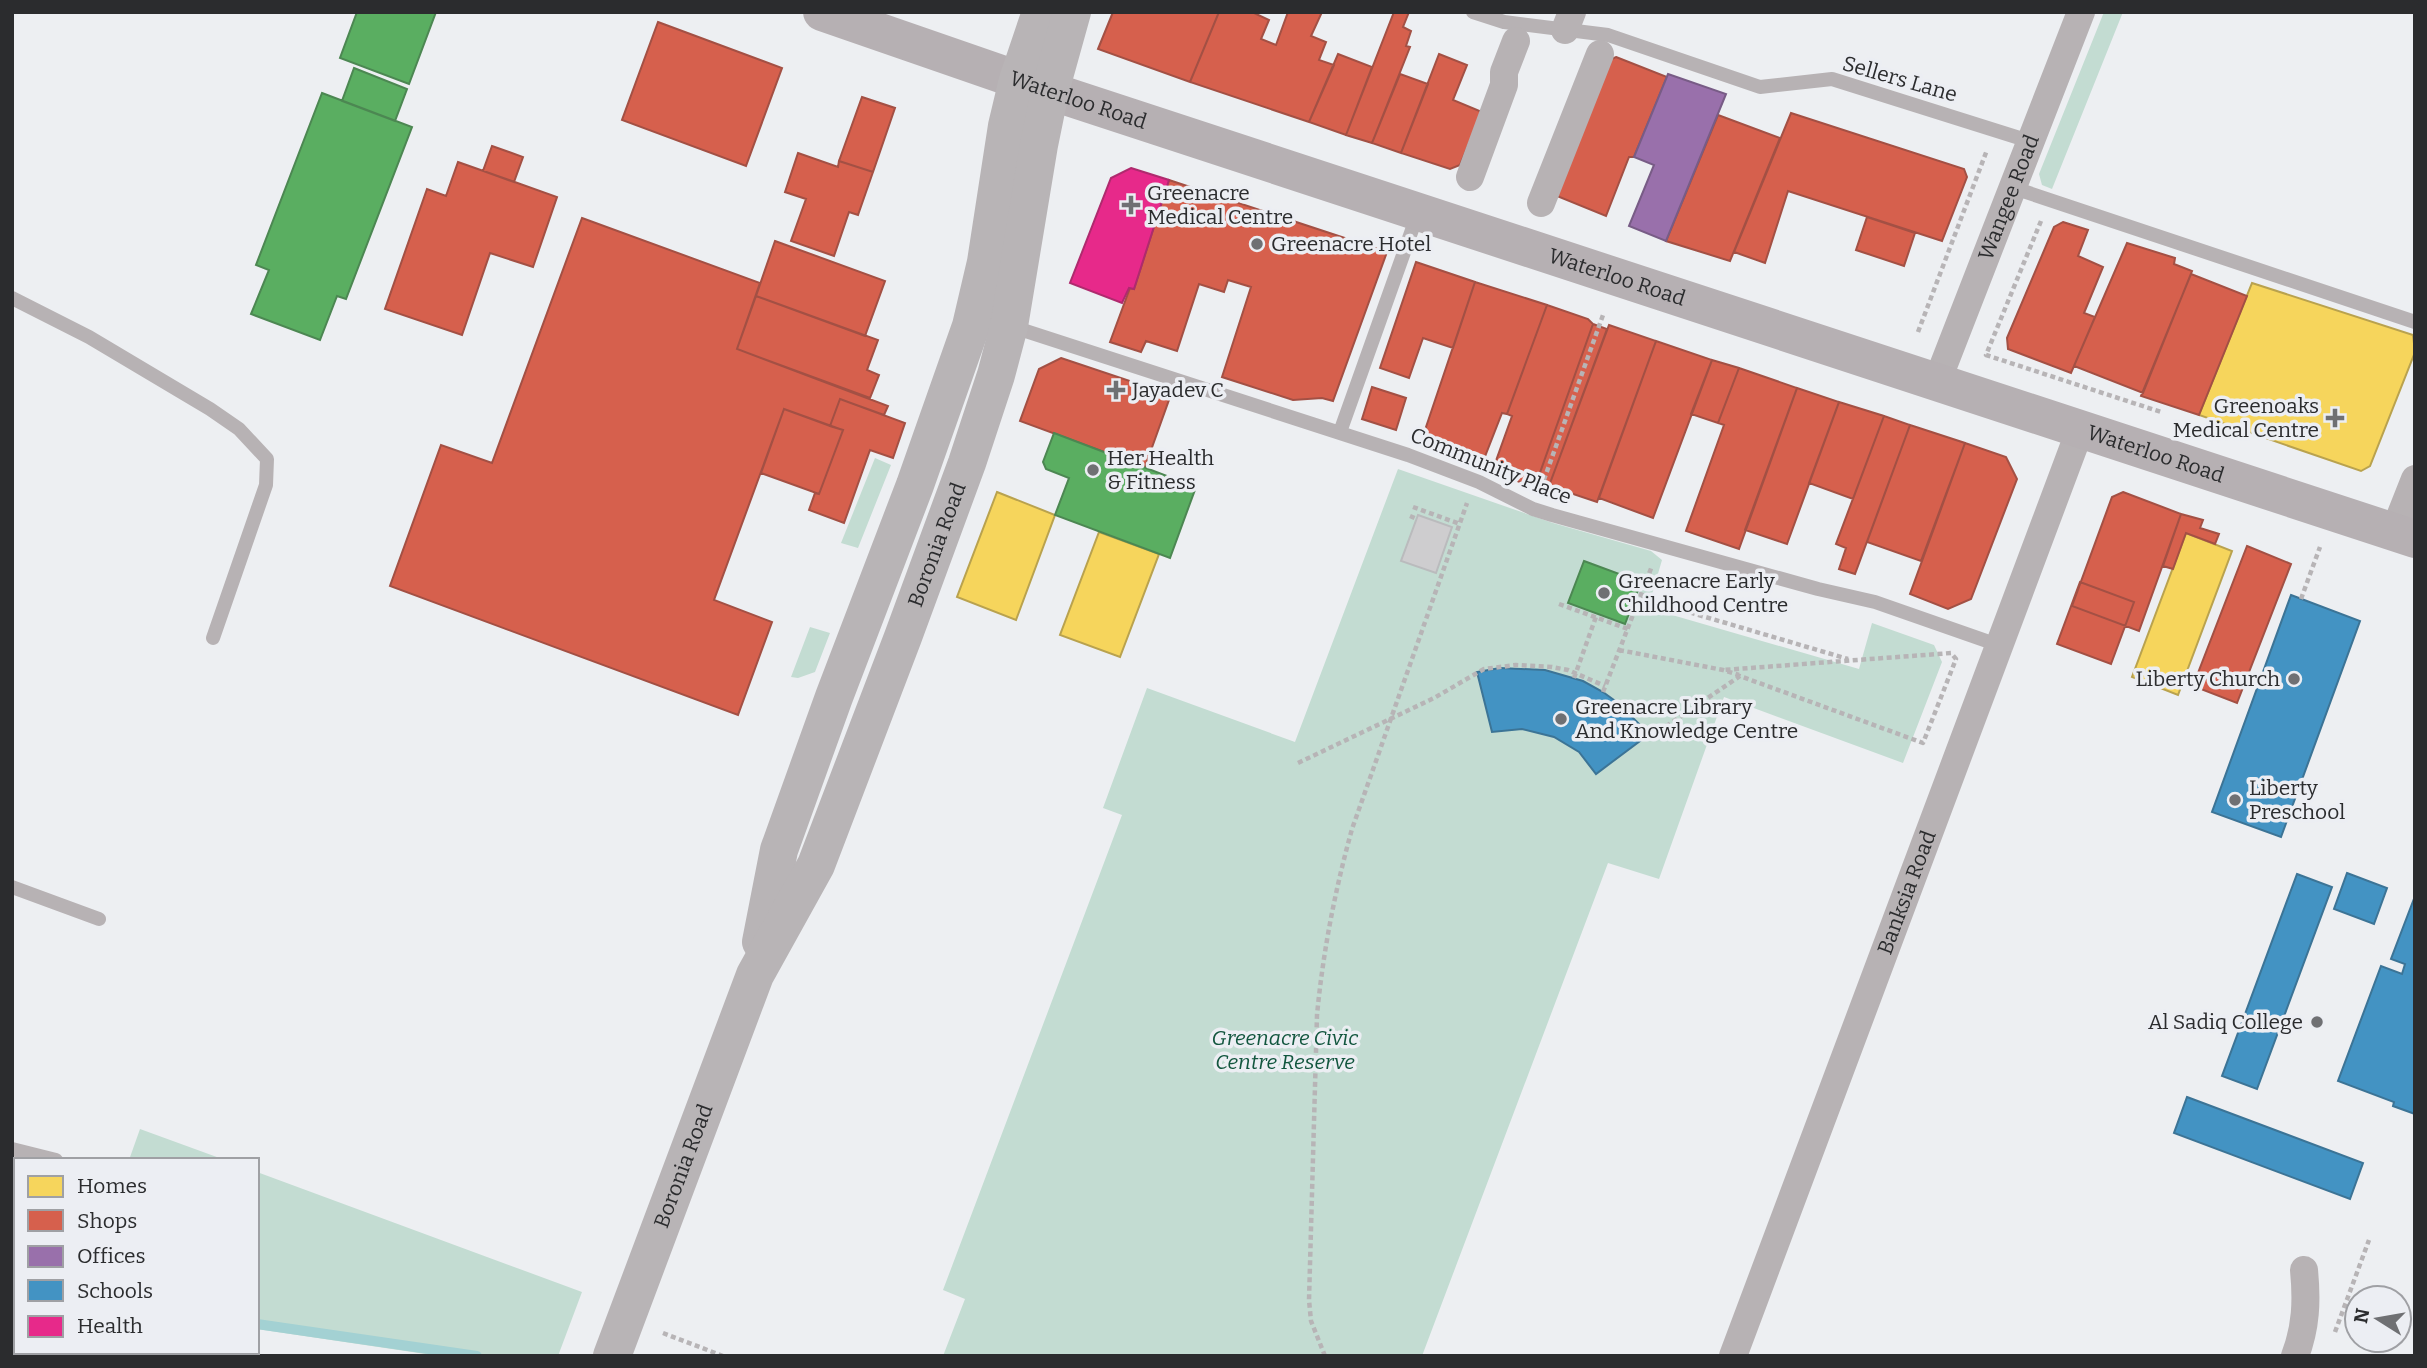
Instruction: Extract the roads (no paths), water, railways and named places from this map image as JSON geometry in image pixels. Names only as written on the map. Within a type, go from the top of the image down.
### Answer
[{"type":"main road","name":"Waterloo Road","points":[[822,12],[1034,85],[2404,535]]},
{"type":"main road","points":[[1034,85],[1041,12]]},
{"type":"main road","points":[[1034,85],[1072,12]]},
{"type":"main road","name":"Boronia Road","points":[[612,1356],[755,975],[820,853],[934,554],[996,375],[1009,326],[1038,145],[1034,85]]},
{"type":"main road","name":"Boronia Road","points":[[755,975],[779,850],[915,485],[971,326],[984,274],[1007,126],[1034,85]]},
{"type":"street","name":"Wangee Road","points":[[1937,382],[2081,12]]},
{"type":"street","points":[[1470,177],[1504,85],[1504,72],[1516,41]]},
{"type":"street","points":[[1541,203],[1600,54]]},
{"type":"street","name":"Banksia Road","points":[[1734,1356],[2080,430]]},
{"type":"street","points":[[2404,535],[2415,479]]},
{"type":"street","points":[[2295,1356],[2306,1317],[2304,1270]]},
{"type":"lane","name":"Sellers Lane","points":[[1473,12],[1504,22],[1568,21],[1760,87],[1832,79],[2029,141]]},
{"type":"lane","points":[[2011,187],[2415,322]]},
{"type":"lane","points":[[1340,432],[1418,211]]},
{"type":"lane","points":[[12,298],[89,337],[210,409],[239,429],[267,459],[266,485],[212,638]]},
{"type":"lane","name":"Community Place","points":[[1009,326],[1408,455],[1479,482],[1533,509],[1818,589],[1875,602],[2001,646]]},
{"type":"lane","points":[[12,887],[100,919]]},
{"type":"lane","points":[[12,1149],[48,1158]]},
{"type":"waterway","points":[[259,1324],[477,1356]]},
{"type":"place","name":"Greenacre Medical Centre","points":[[1131,205]]},
{"type":"place","name":"Greenacre Hotel","points":[[1257,244]]},
{"type":"place","name":"Jayadev C","points":[[1116,390]]},
{"type":"place","name":"Greenoaks Medical Centre","points":[[2335,418]]},
{"type":"place","name":"Her Health & Fitness","points":[[1093,470]]},
{"type":"place","name":"Greenacre Early Childhood Centre","points":[[1604,593]]},
{"type":"place","name":"Liberty Church","points":[[2294,679]]},
{"type":"place","name":"Greenacre Library And Knowledge Centre","points":[[1561,719]]},
{"type":"place","name":"Liberty Preschool","points":[[2235,800]]},
{"type":"place","name":"Al Sadiq College","points":[[2317,1022]]},
{"type":"park label","name":"Greenacre Civic Centre Reserve","points":[[1285,1050]]}]
